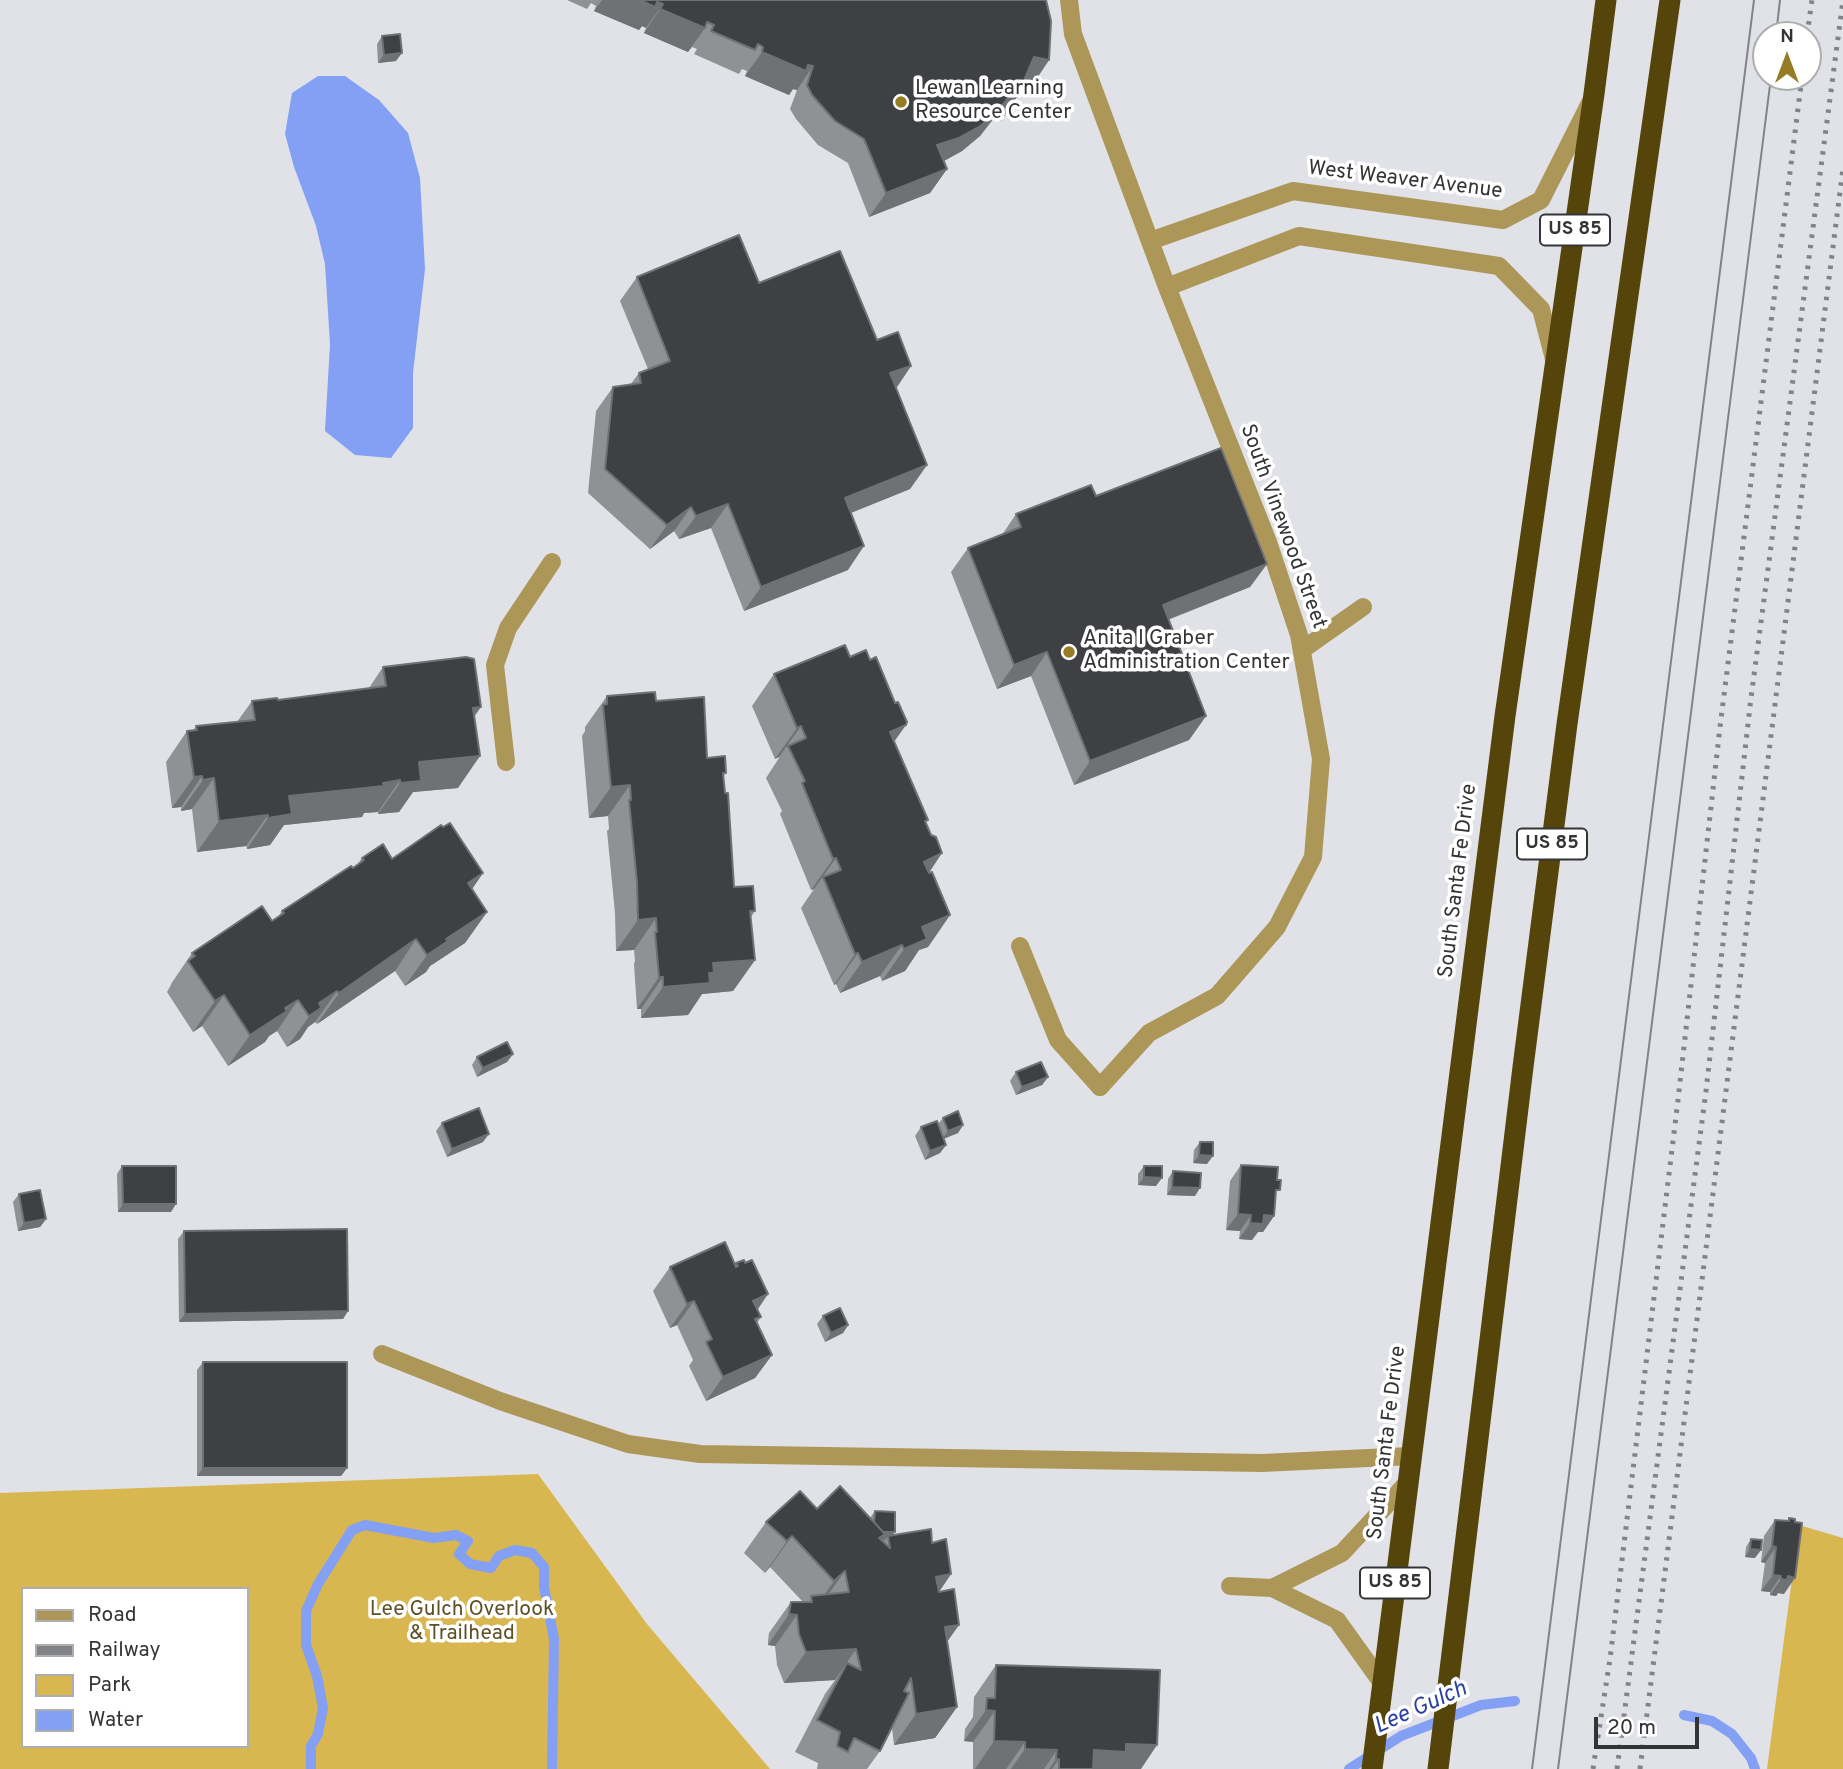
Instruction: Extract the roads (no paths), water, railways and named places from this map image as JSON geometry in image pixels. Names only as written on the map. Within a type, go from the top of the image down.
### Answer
[{"type":"highway","name":"South Santa Fe Drive","points":[[1372,1769],[1503,729],[1606,0]]},
{"type":"highway","name":"US 85","points":[[1438,1769],[1562,765],[1670,0]]},
{"type":"street","name":"South Vinewood Street","points":[[1020,946],[1058,1040],[1100,1087],[1149,1033],[1217,996],[1277,927],[1313,857],[1321,760],[1302,650],[1268,542],[1167,287],[1073,34],[1069,0]]},
{"type":"street","name":"West Weaver Avenue","points":[[1150,241],[1293,191],[1503,220],[1541,200],[1594,94]]},
{"type":"street","points":[[1167,287],[1299,236],[1499,266],[1541,309],[1556,366]]},
{"type":"street","points":[[506,762],[495,665],[508,628],[552,562]]},
{"type":"street","points":[[1302,650],[1363,607]]},
{"type":"street","points":[[382,1354],[500,1401],[628,1444],[700,1454],[1249,1463],[1411,1456]]},
{"type":"street","points":[[1272,1588],[1342,1553],[1407,1483]]},
{"type":"street","points":[[1230,1586],[1272,1588],[1337,1620],[1382,1683]]},
{"type":"water","points":[[318,76],[345,76],[379,100],[408,133],[420,178],[425,269],[413,373],[413,428],[391,458],[355,455],[325,431],[330,344],[325,264],[316,226],[285,134],[292,93]]},
{"type":"waterway","name":"Lee Gulch","points":[[311,1769],[311,1746],[318,1734],[323,1708],[317,1676],[306,1645],[306,1611],[318,1584],[352,1530],[365,1525],[434,1538],[456,1535],[468,1541],[459,1554],[470,1564],[491,1568],[499,1556],[515,1550],[532,1553],[544,1567],[544,1587],[554,1639],[552,1769]]},
{"type":"waterway","name":"Lee Gulch","points":[[1349,1769],[1401,1736],[1481,1705],[1515,1701]]},
{"type":"waterway","name":"Lee Gulch","points":[[1684,1715],[1712,1721],[1732,1734],[1751,1758],[1755,1769]]},
{"type":"tram line","points":[[1532,1769],[1754,0]]},
{"type":"tram line","points":[[1778,21],[1780,0]]},
{"type":"tram line","points":[[1558,1769],[1769,91]]},
{"type":"railway","points":[[1809,21],[1812,0]]},
{"type":"railway","points":[[1617,1769],[1706,1091],[1751,698],[1843,0]]},
{"type":"railway","points":[[1593,1769],[1610,1659],[1720,727],[1800,91]]},
{"type":"railway","points":[[1640,1769],[1843,168]]},
{"type":"place","name":"Lewan Learning Resource Center","points":[[901,102]]},
{"type":"place","name":"Anita I Graber Administration Center","points":[[1069,652]]},
{"type":"park label","name":"Lee Gulch Overlook & Trailhead","points":[[462,1623]]}]
